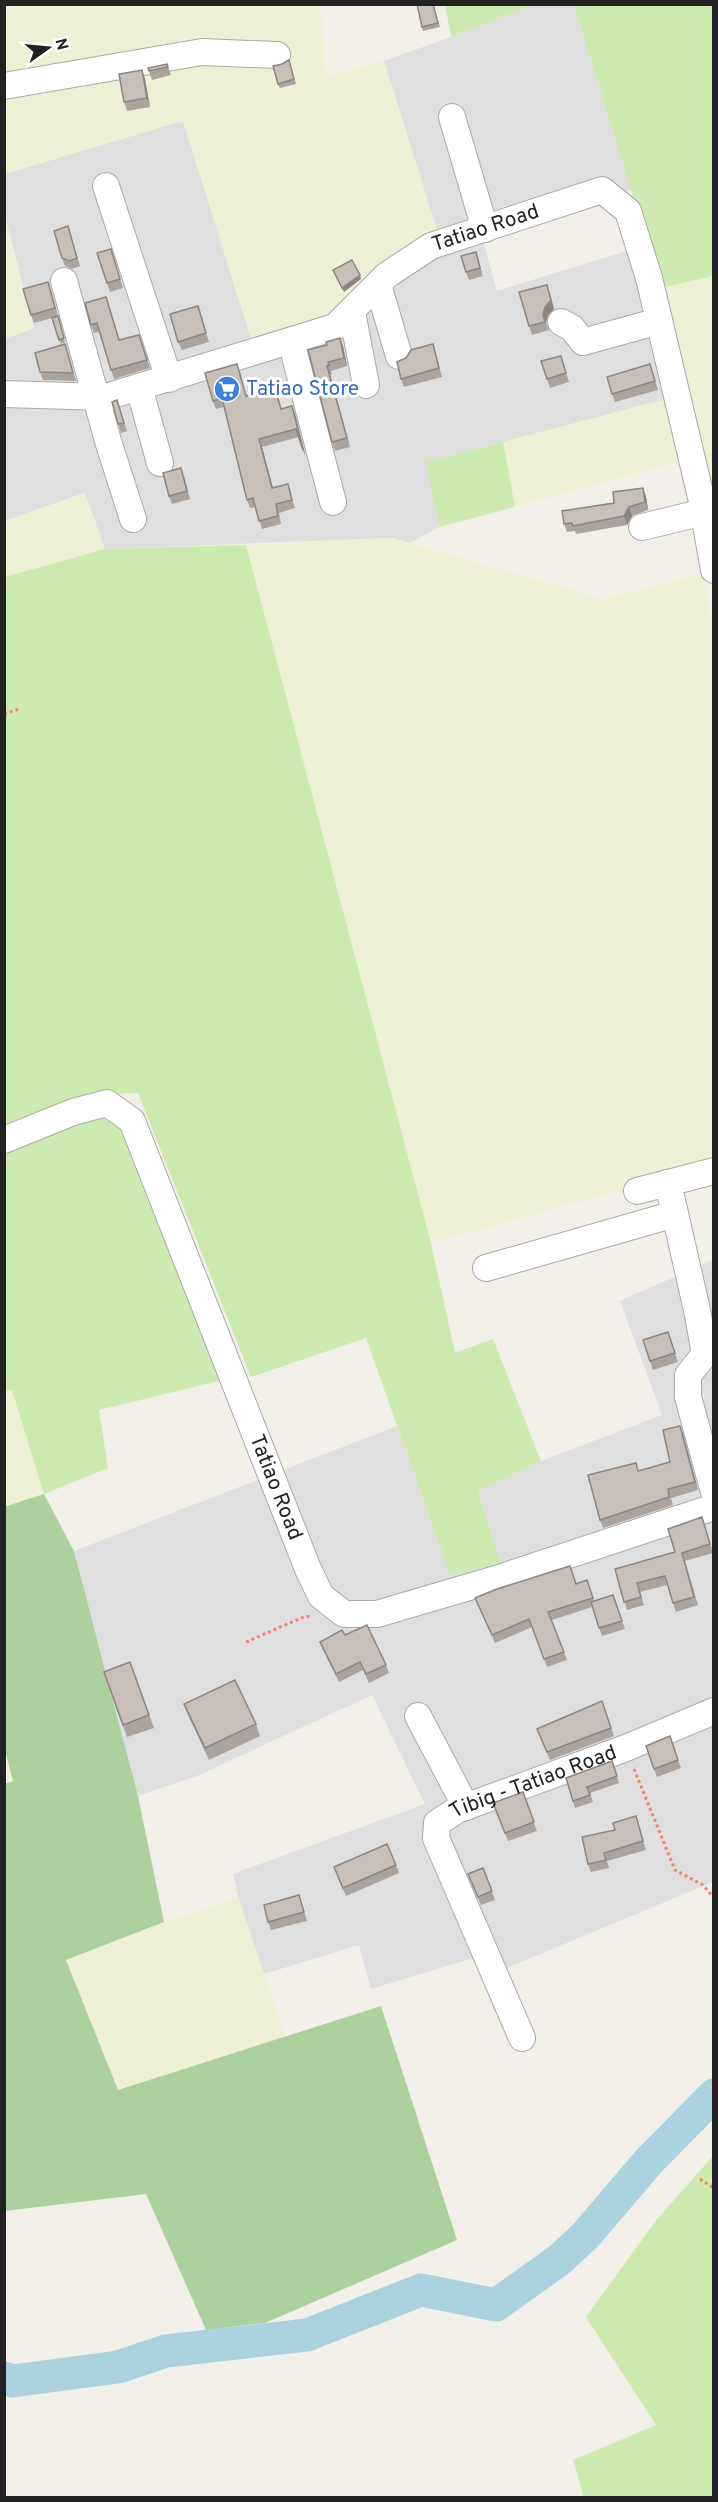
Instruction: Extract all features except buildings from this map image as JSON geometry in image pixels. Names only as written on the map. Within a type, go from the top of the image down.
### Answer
[{"type":"street","points":[[4,86],[202,52],[277,55]]},
{"type":"street","points":[[452,117],[485,229]]},
{"type":"street","points":[[106,186],[169,379]]},
{"type":"street","name":"Tatiao Road","points":[[4,394],[96,399],[169,379],[334,327],[352,312],[387,275],[431,246],[602,190],[628,211],[649,278],[704,513],[714,570]]},
{"type":"street","points":[[64,281],[96,399],[133,519]]},
{"type":"street","points":[[378,285],[399,356]]},
{"type":"street","points":[[352,312],[366,385]]},
{"type":"street","points":[[561,322],[572,328],[583,342],[659,321]]},
{"type":"street","points":[[291,341],[333,502]]},
{"type":"street","points":[[140,387],[160,463]]},
{"type":"street","points":[[642,528],[704,513]]},
{"type":"street","name":"Tatiao Road","points":[[4,1140],[74,1112],[107,1103],[132,1121],[308,1569],[321,1596],[344,1614]]},
{"type":"street","points":[[638,1191],[714,1171]]},
{"type":"street","points":[[668,1183],[698,1310],[705,1354],[688,1375],[688,1397],[714,1492]]},
{"type":"street","points":[[486,1268],[675,1214]]},
{"type":"street","points":[[344,1614],[377,1614],[507,1575],[714,1507]]},
{"type":"street","name":"Tibig - Tatiao Road","points":[[522,2038],[436,1838],[437,1823],[466,1807],[626,1748],[714,1711]]},
{"type":"street","points":[[418,1716],[466,1807]]},
{"type":"path","points":[[4,714],[19,709]]},
{"type":"path","points":[[246,1642],[306,1616],[321,1619],[344,1614]]},
{"type":"path","points":[[626,1748],[675,1870],[703,1885],[714,1898]]},
{"type":"path","points":[[700,2179],[714,2187]]},
{"type":"shaded area","points":[[533,5],[574,5],[631,190],[480,230],[497,291],[630,250],[666,399],[427,462],[439,527],[410,543],[392,538],[105,549],[84,493],[5,521],[5,339],[34,328],[5,216],[4,174],[183,120],[251,338],[327,316],[438,234],[384,61]]},
{"type":"shaded area","points":[[713,1260],[713,1882],[497,1972],[470,1959],[371,1989],[359,1945],[264,1974],[238,1897],[233,1874],[425,1804],[372,1695],[197,1776],[138,1796],[74,1551],[397,1426],[450,1575],[501,1562],[478,1490],[541,1461],[662,1415],[620,1301]]},
{"type":"green space","points":[[445,4],[533,4],[533,5],[451,37]]},
{"type":"green space","points":[[5,5],[321,5],[325,77],[384,61],[438,234],[327,316],[251,339],[183,121],[5,174]]},
{"type":"green space","points":[[574,5],[713,5],[713,276],[661,288]]},
{"type":"green space","points":[[4,216],[34,328],[5,339],[4,339]]},
{"type":"green space","points":[[713,276],[713,508],[661,288]]},
{"type":"green space","points":[[666,399],[681,461],[515,507],[503,442]]},
{"type":"green space","points":[[503,442],[515,507],[439,527],[426,462]]},
{"type":"green space","points":[[85,493],[105,549],[5,577],[4,521]]},
{"type":"green space","points":[[392,538],[604,599],[703,574],[714,630],[713,1165],[431,1243],[246,545]]},
{"type":"green space","points":[[246,545],[431,1243],[455,1353],[493,1339],[541,1461],[478,1491],[501,1563],[450,1575],[366,1338],[251,1377],[138,1093],[106,1094],[5,1132],[5,577],[105,549]]},
{"type":"green space","points":[[105,1117],[124,1127],[223,1380],[99,1410],[108,1468],[44,1494],[12,1390],[5,1391],[5,1149],[80,1120]]},
{"type":"green space","points":[[12,1390],[44,1494],[5,1507],[5,1391]]},
{"type":"green space","points":[[44,1494],[74,1551],[138,1796],[164,1922],[66,1960],[118,2090],[381,2006],[457,2240],[265,2323],[206,2330],[146,2194],[5,2211],[4,1784],[13,1781],[4,1747],[4,1507]]},
{"type":"green space","points":[[238,1897],[286,2037],[118,2091],[66,1959]]},
{"type":"green space","points":[[713,2156],[713,2497],[584,2497],[573,2460],[656,2425],[586,2317],[657,2219]]},
{"type":"waterway","points":[[4,2378],[13,2381],[118,2367],[166,2351],[307,2335],[421,2290],[496,2305],[559,2260],[585,2236],[649,2161],[714,2095]]},
{"type":"place","name":"Tatiao Store","points":[[227,389]]}]
